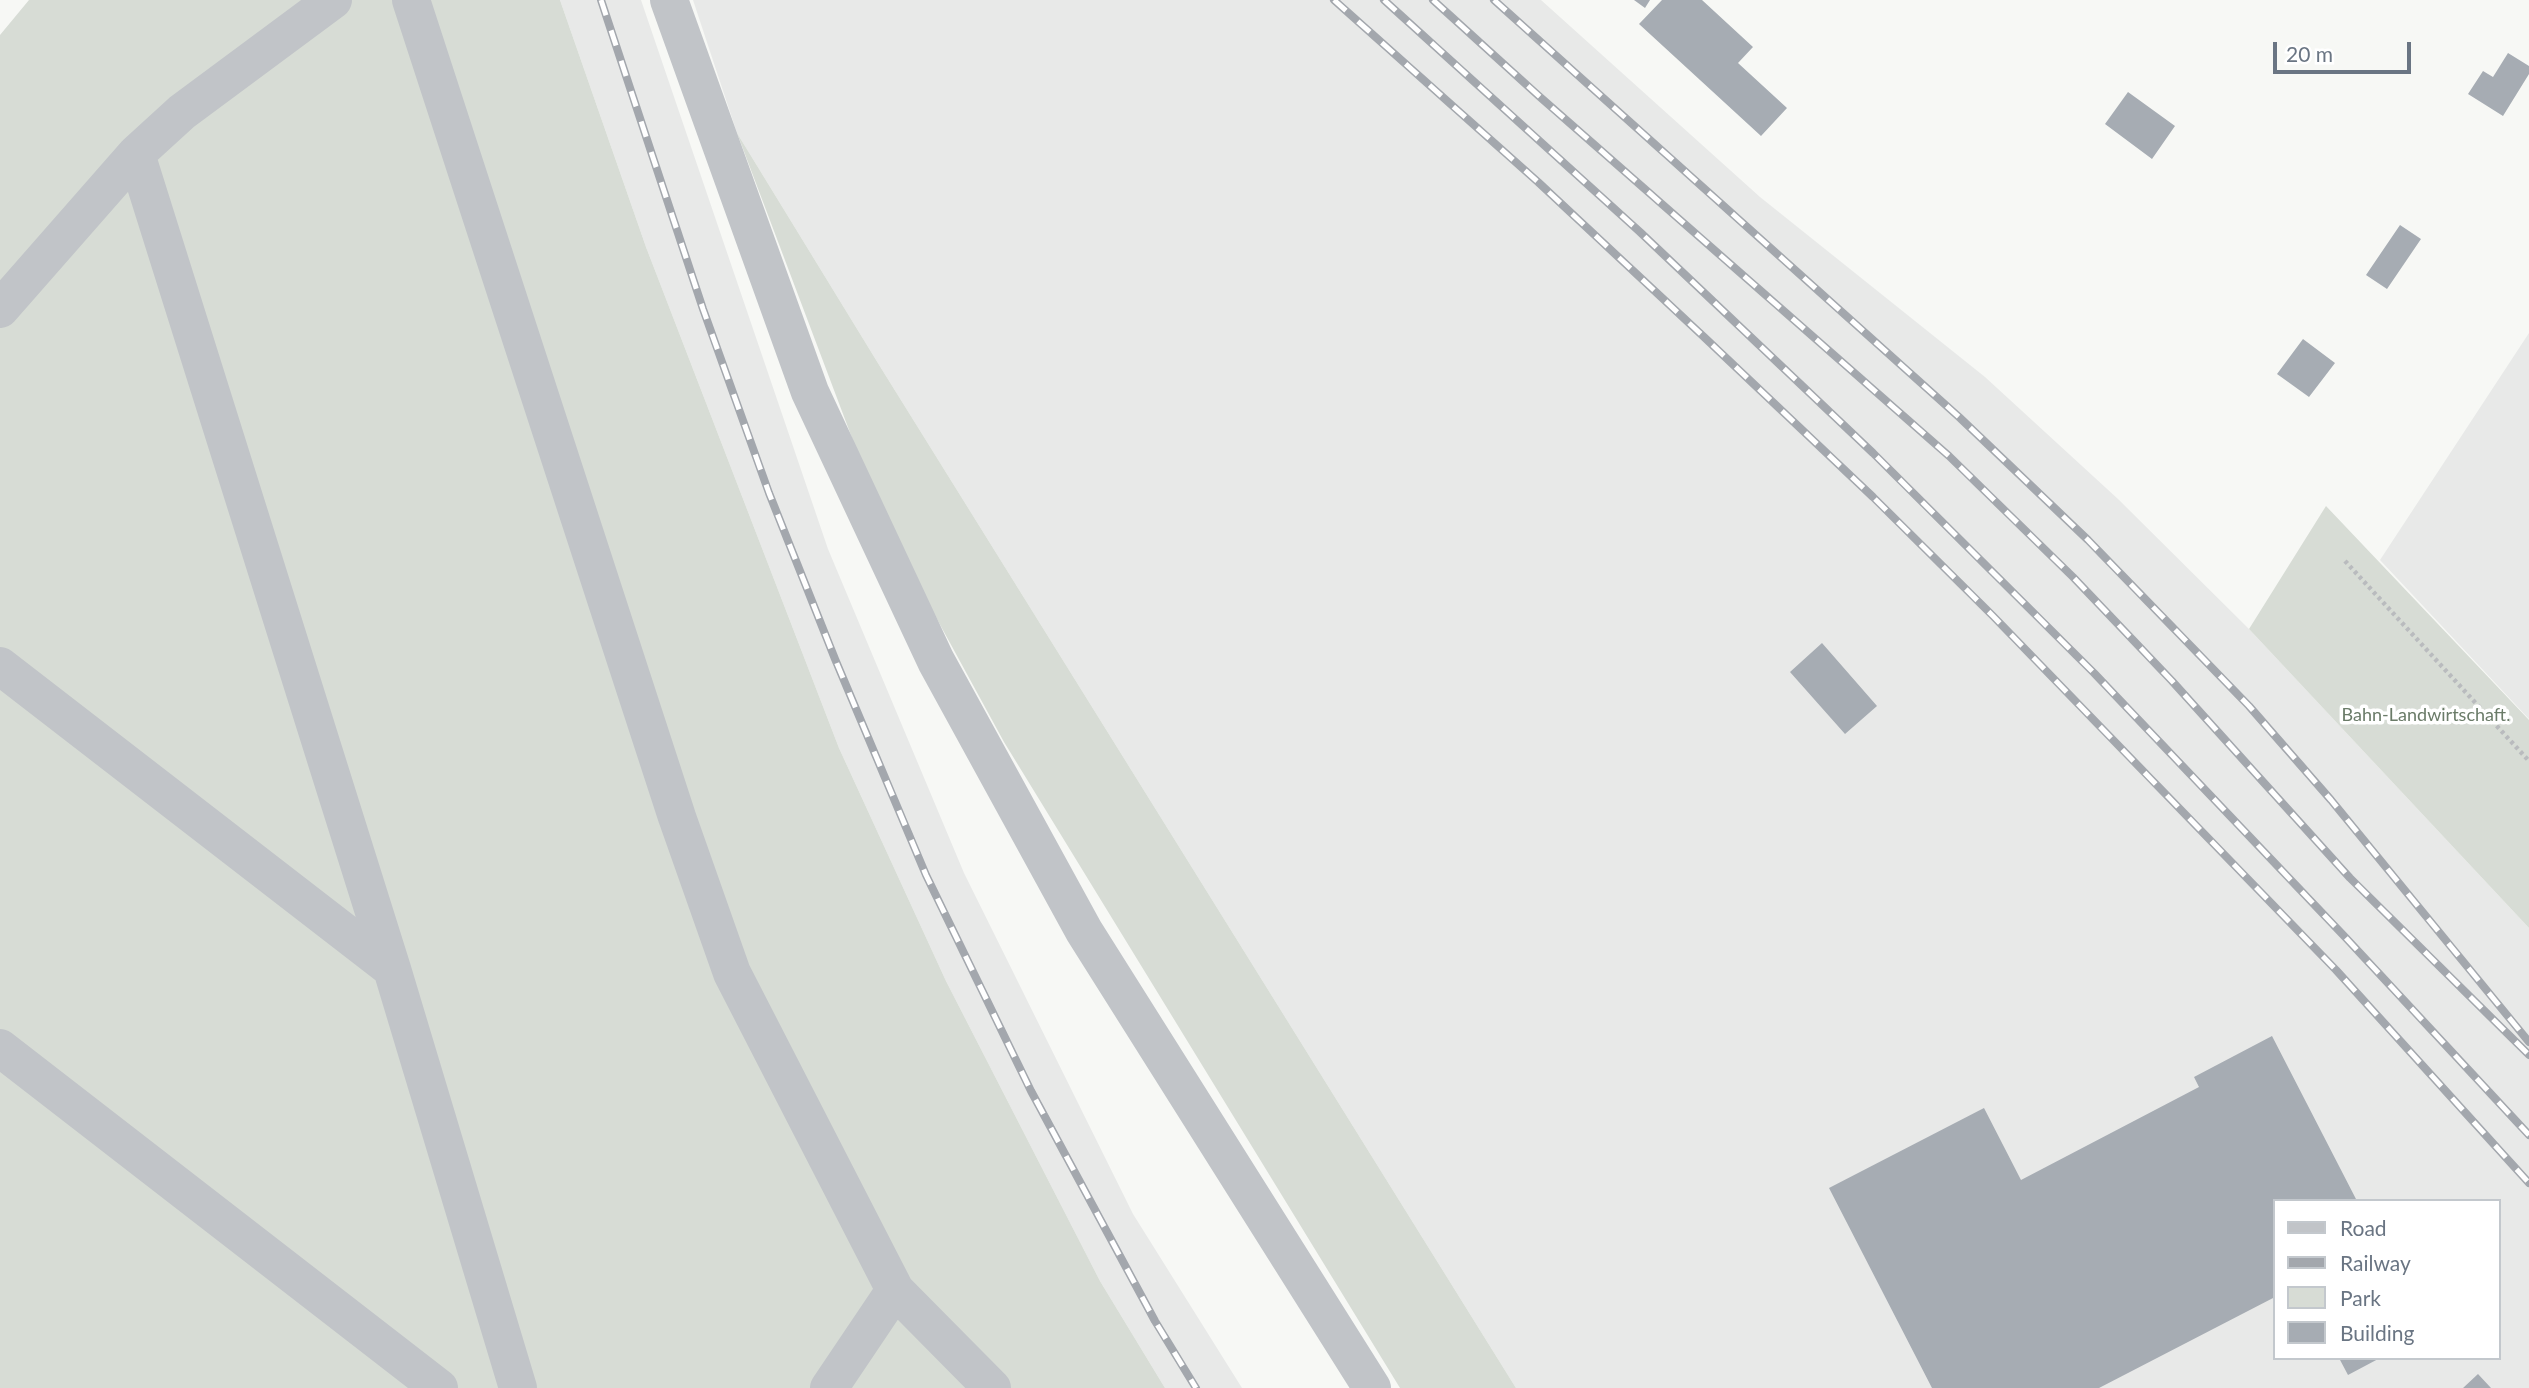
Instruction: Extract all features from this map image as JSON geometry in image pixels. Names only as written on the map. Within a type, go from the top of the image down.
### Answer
[{"type":"lane","points":[[0,309],[136,154],[182,111],[333,0]]},
{"type":"lane","points":[[411,0],[677,817],[732,973],[895,1290],[992,1388]]},
{"type":"lane","points":[[669,0],[810,392],[936,661],[1084,931],[1372,1388]]},
{"type":"lane","points":[[136,154],[392,969],[518,1388]]},
{"type":"lane","points":[[0,666],[392,969]]},
{"type":"lane","points":[[0,1048],[439,1388]]},
{"type":"lane","points":[[829,1388],[895,1290]]},
{"type":"path","points":[[2345,561],[2529,761]]},
{"type":"shaded area","points":[[560,0],[641,0],[828,549],[964,873],[1133,1214],[1242,1388],[1165,1388],[1100,1281],[946,981],[839,748],[646,247]]},
{"type":"shaded area","points":[[693,0],[1541,0],[1760,197],[1985,377],[2118,499],[2249,629],[2529,928],[2529,1388],[1516,1388],[737,133]]},
{"type":"shaded area","points":[[2529,333],[2529,719],[2380,560]]},
{"type":"green space","points":[[29,0],[560,0],[646,247],[839,748],[946,981],[1100,1281],[1165,1388],[0,1388],[0,35]]},
{"type":"green space","points":[[737,133],[1516,1388],[1400,1388],[1004,742],[883,520]]},
{"type":"green space","name":"Bahn-Landwirtschaft.","points":[[2326,506],[2529,720],[2529,928],[2249,629]]},
{"type":"building","points":[[1634,0],[1650,0],[1645,8]]},
{"type":"building","points":[[1662,0],[1702,0],[1753,47],[1738,63],[1787,108],[1761,136],[1639,24]]},
{"type":"building","points":[[2508,53],[2529,66],[2529,74],[2503,116],[2468,94],[2483,71],[2493,77]]},
{"type":"building","points":[[2128,92],[2175,126],[2152,159],[2105,124]]},
{"type":"building","points":[[2400,225],[2421,239],[2387,289],[2366,275]]},
{"type":"building","points":[[2303,339],[2335,363],[2309,397],[2277,374]]},
{"type":"building","points":[[1822,643],[1877,706],[1845,734],[1790,672]]},
{"type":"building","points":[[2272,1036],[2356,1199],[2274,1199],[2274,1298],[2099,1388],[1932,1388],[1829,1188],[1984,1108],[2021,1180],[2199,1087],[2194,1077]]},
{"type":"building","points":[[2340,1360],[2376,1360],[2348,1375]]},
{"type":"building","points":[[2478,1374],[2491,1388],[2463,1388]]},
{"type":"railway","points":[[601,0],[703,309],[769,493],[926,875],[1031,1091],[1155,1321],[1196,1388]]},
{"type":"railway","points":[[1334,0],[1538,182],[1873,497],[1993,616],[2336,970],[2529,1183]]},
{"type":"railway","points":[[1384,0],[1640,232],[1873,453],[2094,673],[2529,1135]]},
{"type":"railway","points":[[1433,0],[1949,456],[2073,577],[2172,681],[2350,878],[2529,1055]]},
{"type":"railway","points":[[1494,0],[1959,417],[2088,540],[2249,706],[2331,800],[2529,1042]]}]
